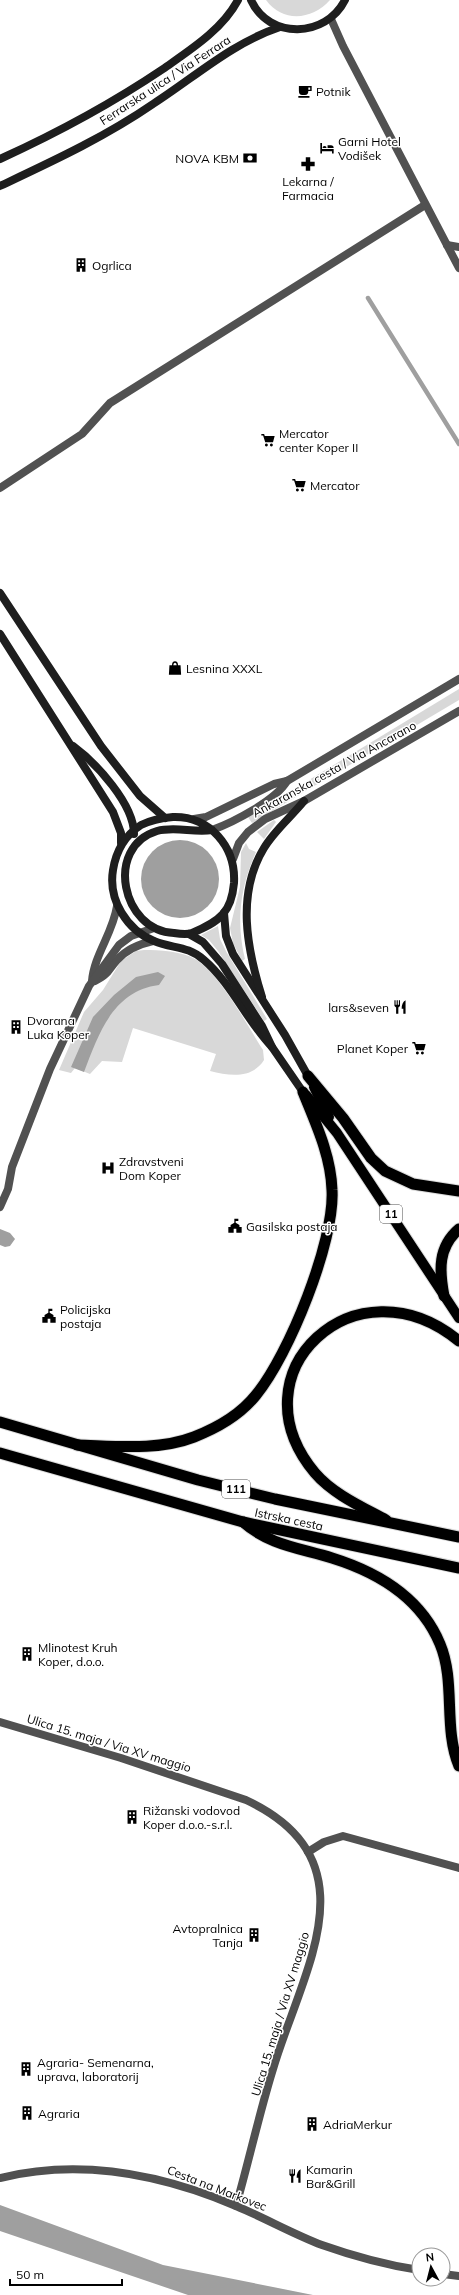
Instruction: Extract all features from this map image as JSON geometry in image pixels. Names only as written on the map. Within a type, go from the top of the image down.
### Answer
[{"type":"highway","points":[[308,1076],[343,1118],[371,1158],[385,1171],[413,1184],[459,1191]]},
{"type":"highway","points":[[77,1445],[163,1445],[193,1438],[214,1428],[240,1412],[268,1379],[289,1340],[312,1284],[331,1213],[332,1191],[327,1154],[304,1092]]},
{"type":"highway","points":[[444,1296],[440,1260],[443,1250],[452,1235],[459,1229]]},
{"type":"highway","points":[[397,1526],[339,1494],[316,1474],[298,1450],[289,1424],[288,1399],[292,1377],[301,1356],[315,1339],[336,1323],[355,1315],[378,1311],[416,1317],[438,1326],[459,1341]]},
{"type":"highway","name":"Istrska cesta","points":[[0,1422],[252,1494],[397,1526],[459,1537]]},
{"type":"highway","name":"Istrska cesta","points":[[0,1453],[242,1522],[459,1568]]},
{"type":"highway","points":[[242,1522],[256,1534],[277,1544],[332,1558],[359,1569],[386,1582],[409,1599],[428,1622],[440,1644],[447,1675],[452,1735],[459,1766]]},
{"type":"main road","name":"Ferrarska ulica / Via Ferrara","points":[[0,159],[71,125],[152,76],[214,31],[233,10],[238,0]]},
{"type":"main road","points":[[251,0],[260,14],[280,26],[294,30],[307,29],[331,19],[345,0]]},
{"type":"main road","name":"Ferrarska ulica / Via Ferrara","points":[[0,186],[81,148],[153,104],[226,53],[255,36],[280,26]]},
{"type":"main road","points":[[0,592],[101,746],[140,796],[165,818]]},
{"type":"main road","points":[[0,634],[72,745],[76,756],[113,812],[121,833],[121,843],[112,877],[117,906],[133,928],[153,941],[192,951],[206,961],[223,982],[256,1030],[272,1047],[304,1092]]},
{"type":"main road","points":[[72,745],[84,754],[112,785],[125,804],[133,823],[134,848]]},
{"type":"main road","points":[[262,997],[251,963],[248,944],[247,898],[257,862],[264,849],[304,801]]},
{"type":"main road","points":[[121,843],[134,831],[151,820],[181,817],[194,819],[212,830],[222,839],[232,859],[233,892],[224,913],[208,926],[190,934],[170,933],[154,928],[138,915],[130,903],[126,889],[125,866],[138,842],[157,831],[178,829],[201,832],[212,830]]},
{"type":"main road","points":[[224,913],[226,936],[233,954],[262,997],[308,1076]]},
{"type":"main road","points":[[190,934],[203,942],[222,964],[262,1026],[272,1047]]},
{"type":"main road","name":"11","points":[[308,1076],[337,1133]]},
{"type":"main road","name":"11","points":[[304,1092],[337,1133],[459,1318]]},
{"type":"street","points":[[331,19],[343,46],[459,268]]},
{"type":"street","points":[[0,488],[82,434],[110,403],[425,205]]},
{"type":"street","points":[[447,245],[459,248]]},
{"type":"street","name":"Ankaranska cesta / Via Ancarano","points":[[194,819],[206,817],[274,784],[287,781],[459,679]]},
{"type":"street","name":"Ankaranska cesta / Via Ancarano","points":[[232,859],[239,843],[248,832],[265,819],[304,801],[459,711]]},
{"type":"street","name":"Ankaranska cesta / Via Ancarano","points":[[212,830],[238,818],[282,791],[287,781]]},
{"type":"street","points":[[92,982],[93,968],[115,918],[117,906]]},
{"type":"street","points":[[0,1208],[8,1189],[12,1167],[50,1069],[74,1015],[92,982],[119,945],[131,936],[154,928]]},
{"type":"street","points":[[92,982],[107,975],[116,960],[129,950],[153,941]]},
{"type":"street","name":"Ulica 15. maja / Via XV maggio","points":[[0,1722],[128,1761],[258,1805],[291,1830],[308,1852],[318,1875],[320,1892],[320,1920],[316,1944],[273,2069],[236,2206]]},
{"type":"street","points":[[308,1852],[324,1842],[343,1836],[459,1868]]},
{"type":"street","name":"Cesta na Markovec","points":[[0,2178],[31,2172],[59,2169],[119,2171],[156,2178],[236,2206],[322,2244],[395,2266],[411,2269]]},
{"type":"shaded area","points":[[266,0],[330,0],[315,12],[298,16],[281,13]]},
{"type":"shaded area","points":[[459,689],[459,700],[252,823],[248,817]]},
{"type":"shaded area","points":[[274,820],[276,822],[264,839],[257,832]]},
{"type":"shaded area","points":[[180,840],[195,843],[202,847],[212,857],[216,864],[219,879],[216,894],[212,901],[202,911],[195,915],[180,918],[165,915],[158,911],[148,901],[144,894],[141,879],[144,864],[148,857],[158,847],[165,843]]},
{"type":"shaded area","points":[[246,843],[249,849],[256,852],[246,879],[241,905],[240,918],[242,945],[245,959],[242,961],[233,943],[230,928],[240,887],[241,852]]},
{"type":"shaded area","points":[[218,926],[220,939],[267,1019],[264,1021],[218,951],[209,940],[201,935]]},
{"type":"shaded area","points":[[136,951],[163,951],[189,956],[204,966],[214,976],[232,1001],[263,1050],[264,1060],[259,1066],[247,1073],[233,1075],[210,1071],[216,1054],[133,1028],[122,1062],[102,1061],[90,1074],[75,1068],[71,1073],[59,1070],[84,1012],[103,990],[121,961]]},
{"type":"shaded area","points":[[158,972],[165,976],[159,985],[143,989],[130,996],[119,1005],[110,1016],[102,1029],[84,1072],[71,1067],[93,1017],[114,995],[136,977]]},
{"type":"shaded area","points":[[0,1229],[10,1233],[15,1239],[10,1246],[5,1247],[0,1245]]},
{"type":"shaded area","points":[[0,2205],[163,2265],[313,2295],[188,2295],[0,2231]]},
{"type":"waterway","points":[[368,298],[459,444]]},
{"type":"place","name":"Potnik","points":[[305,91]]},
{"type":"place","name":"Garni Hotel Vodišek","points":[[327,148]]},
{"type":"place","name":"NOVA KBM","points":[[250,158]]},
{"type":"place","name":"Lekarna / Farmacia","points":[[308,164]]},
{"type":"place","name":"Ogrlica","points":[[81,265]]},
{"type":"place","name":"Mercator center Koper II","points":[[268,440]]},
{"type":"place","name":"Mercator","points":[[299,485]]},
{"type":"place","name":"Lesnina XXXL","points":[[175,668]]},
{"type":"place","name":"lars&seven","points":[[400,1007]]},
{"type":"place","name":"Dvorana Luka Koper","points":[[16,1027]]},
{"type":"place","name":"Planet Koper","points":[[419,1048]]},
{"type":"place","name":"Zdravstveni Dom Koper","points":[[108,1168]]},
{"type":"place","name":"Gasilska postaja","points":[[235,1226]]},
{"type":"place","name":"Policijska postaja","points":[[49,1316]]},
{"type":"place","name":"Mlinotest Kruh Koper, d.o.o.","points":[[27,1654]]},
{"type":"place","name":"Rižanski vodovod Koper d.o.o.-s.r.l.","points":[[132,1817]]},
{"type":"place","name":"Avtopralnica Tanja","points":[[254,1935]]},
{"type":"place","name":"Agraria- Semenarna, uprava, laboratorij","points":[[26,2069]]},
{"type":"place","name":"Agraria","points":[[27,2113]]},
{"type":"place","name":"AdriaMerkur","points":[[312,2124]]},
{"type":"place","name":"Kamarin Bar&Grill","points":[[295,2176]]}]
